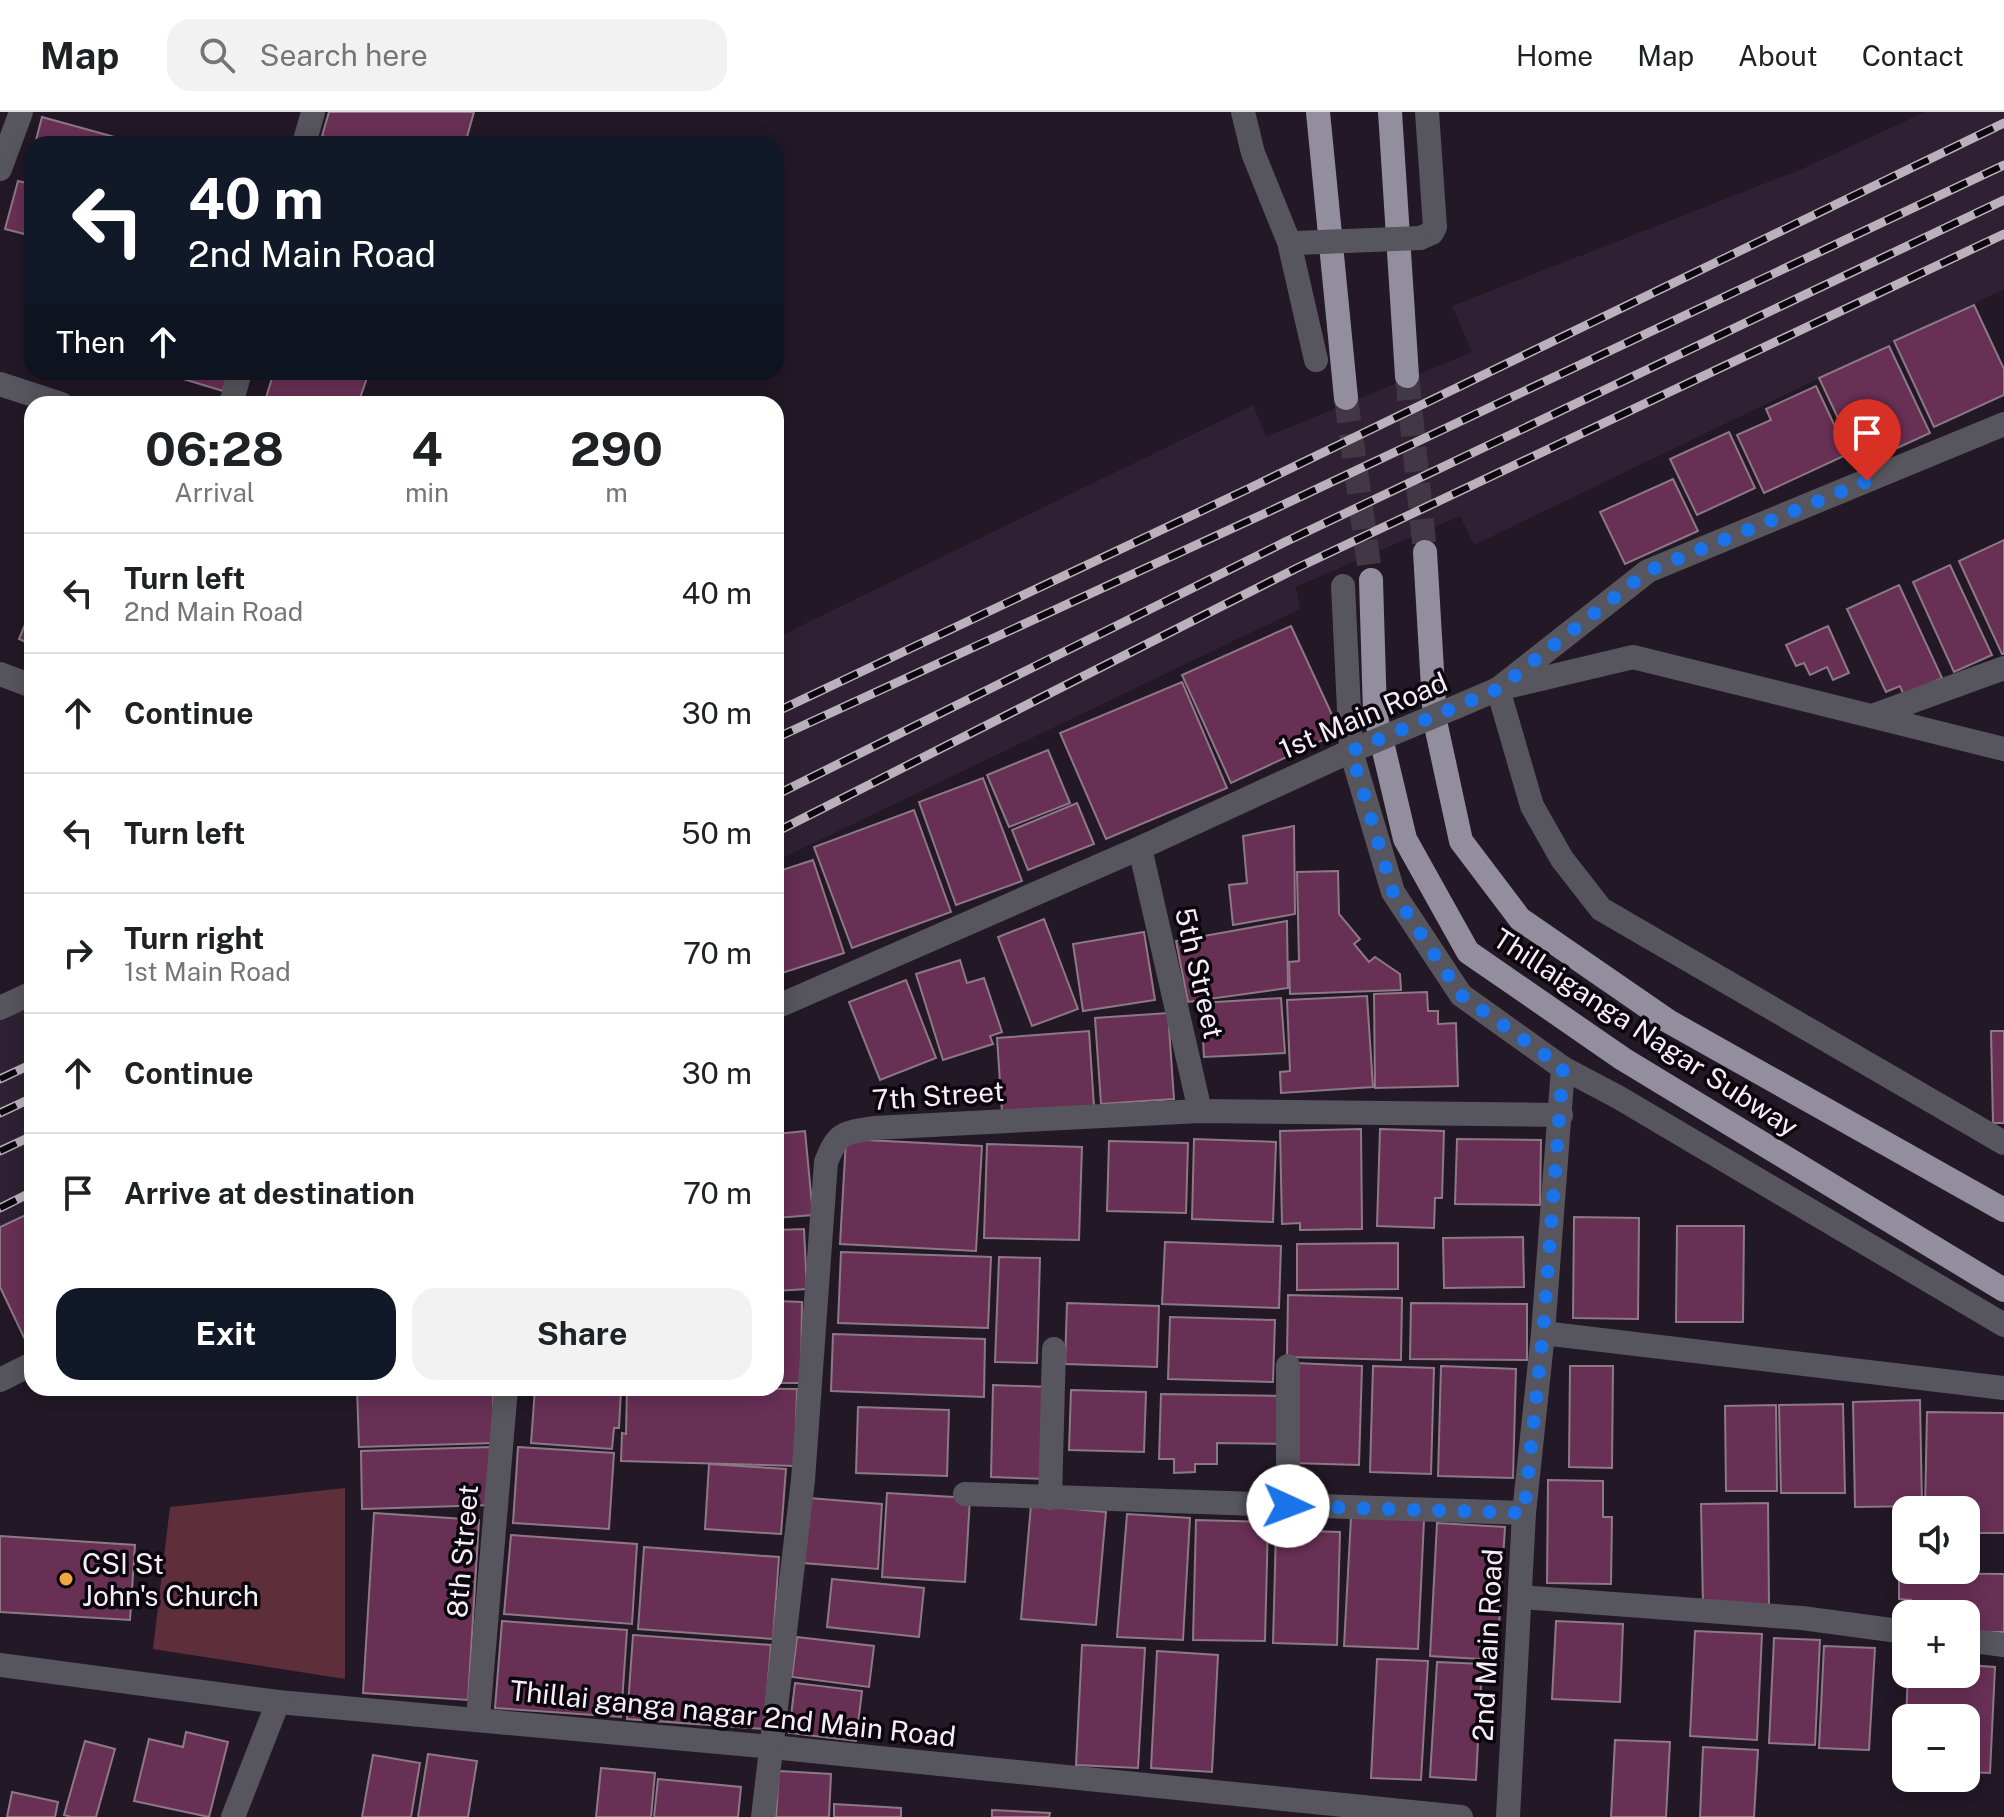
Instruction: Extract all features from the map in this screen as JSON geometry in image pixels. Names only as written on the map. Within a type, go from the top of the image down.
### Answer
[{"type":"main road","points":[[1318,112],[1346,398]]},
{"type":"main road","points":[[1390,112],[1407,376]]},
{"type":"main road","name":"Thillaiganga Nagar Subway","points":[[1425,552],[1435,721],[1461,841],[1520,919],[1668,1021],[2004,1210]]},
{"type":"main road","name":"Thillaiganga Nagar Subway","points":[[1371,580],[1375,713],[1405,839],[1468,952],[1623,1059],[2004,1290]]},
{"type":"street","points":[[0,169],[21,112]]},
{"type":"street","points":[[306,136],[313,112]]},
{"type":"street","points":[[1243,112],[1253,153],[1293,242],[1316,360]]},
{"type":"street","points":[[1293,242],[1420,238],[1432,233],[1435,227],[1427,112]]},
{"type":"street","points":[[0,384],[37,396]]},
{"type":"street","points":[[2004,424],[1648,571],[1498,689],[1532,806],[1562,859],[1601,909],[2004,1143]]},
{"type":"street","points":[[1343,586],[1351,751],[1393,892],[1461,995],[1563,1068],[1645,1113],[2004,1325]]},
{"type":"street","name":"1st Main Road","points":[[784,1004],[1140,848],[1351,751],[1498,689],[1633,657],[2004,749]]},
{"type":"street","points":[[1872,716],[2004,668]]},
{"type":"street","points":[[0,674],[24,683]]},
{"type":"street","name":"5th Street","points":[[1140,848],[1200,1111]]},
{"type":"street","points":[[0,1008],[24,997]]},
{"type":"street","name":"2nd Main Road","points":[[1508,1817],[1524,1513],[1543,1333],[1563,1068]]},
{"type":"street","name":"7th Street","points":[[772,1747],[803,1480],[826,1162],[834,1142],[847,1132],[874,1128],[1200,1111],[1561,1115]]},
{"type":"street","points":[[1543,1333],[2004,1388]]},
{"type":"street","points":[[1050,1498],[1054,1349]]},
{"type":"street","points":[[1288,1366],[1288,1506]]},
{"type":"street","points":[[0,1380],[24,1368]]},
{"type":"street","name":"8th Street","points":[[478,1718],[505,1396]]},
{"type":"street","points":[[965,1494],[1524,1513]]},
{"type":"street","points":[[1520,1597],[1802,1618],[1892,1630]]},
{"type":"street","points":[[1980,1642],[2004,1645]]},
{"type":"street","name":"Thillai ganga nagar 2nd Main Road","points":[[0,1665],[278,1702],[478,1718],[1461,1817]]},
{"type":"street","points":[[233,1817],[278,1702]]},
{"type":"street","points":[[763,1817],[772,1747]]},
{"type":"shaded area","points":[[1925,112],[2004,112],[2004,289],[1474,545],[1460,516],[1296,587],[1300,609],[784,857],[784,634],[1253,405],[1266,437],[1472,352],[1452,306],[1802,169]]},
{"type":"shaded area","points":[[24,1000],[24,1223],[0,1235],[0,1011]]},
{"type":"shaded area","points":[[345,1488],[345,1679],[153,1649],[170,1507]]},
{"type":"building","points":[[329,112],[474,112],[467,136],[322,136]]},
{"type":"building","points":[[42,117],[111,136],[37,136]]},
{"type":"building","points":[[18,181],[24,182],[24,234],[5,229]]},
{"type":"building","points":[[1974,305],[2004,369],[2004,395],[1934,427],[1894,341]]},
{"type":"building","points":[[1889,346],[1930,433],[1860,465],[1819,378]]},
{"type":"building","points":[[187,380],[226,380],[223,391]]},
{"type":"building","points":[[272,380],[366,380],[361,396],[266,396]]},
{"type":"building","points":[[1816,386],[1848,454],[1764,493],[1737,435],[1771,420],[1766,409]]},
{"type":"building","points":[[1729,432],[1755,488],[1697,515],[1670,459]]},
{"type":"building","points":[[1673,479],[1698,531],[1625,564],[1600,512]]},
{"type":"building","points":[[2004,540],[2004,654],[2002,654],[1959,561]]},
{"type":"building","points":[[1950,565],[1992,655],[1954,672],[1913,582]]},
{"type":"building","points":[[1899,585],[1942,678],[1904,696],[1900,686],[1886,692],[1847,609]]},
{"type":"building","points":[[1291,626],[1340,732],[1231,783],[1182,675]]},
{"type":"building","points":[[1828,626],[1849,673],[1833,680],[1827,667],[1810,675],[1804,663],[1796,666],[1786,645]]},
{"type":"building","points":[[1182,682],[1227,788],[1106,839],[1060,733]]},
{"type":"building","points":[[1048,750],[1070,803],[1009,827],[987,775]]},
{"type":"building","points":[[983,778],[1022,881],[956,905],[919,802]]},
{"type":"building","points":[[1077,803],[1094,844],[1028,870],[1012,830]]},
{"type":"building","points":[[914,810],[951,912],[852,948],[814,847]]},
{"type":"building","points":[[1294,826],[1295,914],[1233,925],[1229,885],[1247,883],[1243,836]]},
{"type":"building","points":[[813,860],[844,953],[784,972],[784,869]]},
{"type":"building","points":[[1338,871],[1339,914],[1360,939],[1354,944],[1369,962],[1375,957],[1400,974],[1401,990],[1290,994],[1289,962],[1299,961],[1297,872]]},
{"type":"building","points":[[1044,919],[1078,1009],[1032,1026],[998,937]]},
{"type":"building","points":[[1287,921],[1288,988],[1188,1002],[1176,941]]},
{"type":"building","points":[[1144,932],[1155,1000],[1083,1011],[1073,944]]},
{"type":"building","points":[[960,960],[967,983],[984,978],[1002,1032],[990,1036],[993,1044],[943,1060],[916,974]]},
{"type":"building","points":[[906,980],[936,1058],[880,1080],[849,1002]]},
{"type":"building","points":[[1427,992],[1428,1011],[1438,1011],[1438,1024],[1456,1023],[1458,1086],[1375,1088],[1374,994]]},
{"type":"building","points":[[1367,996],[1373,1087],[1281,1093],[1280,1072],[1290,1071],[1287,1000]]},
{"type":"building","points":[[1281,998],[1285,1053],[1204,1057],[1201,1003]]},
{"type":"building","points":[[1168,1013],[1174,1099],[1101,1104],[1095,1018]]},
{"type":"building","points":[[1089,1031],[1094,1106],[1002,1112],[997,1038]]},
{"type":"building","points":[[1991,1031],[2004,1031],[2004,1123],[1993,1123]]},
{"type":"building","points":[[1361,1129],[1362,1229],[1300,1230],[1300,1223],[1282,1224],[1280,1131]]},
{"type":"building","points":[[1380,1129],[1444,1131],[1442,1198],[1435,1198],[1434,1228],[1377,1226]]},
{"type":"building","points":[[805,1131],[813,1215],[784,1217],[784,1133]]},
{"type":"building","points":[[846,1139],[982,1146],[976,1251],[840,1244]]},
{"type":"building","points":[[1194,1139],[1276,1142],[1273,1222],[1192,1219]]},
{"type":"building","points":[[1457,1139],[1541,1140],[1540,1205],[1455,1204]]},
{"type":"building","points":[[1109,1141],[1188,1143],[1186,1213],[1107,1211]]},
{"type":"building","points":[[987,1144],[1082,1147],[1079,1240],[984,1238]]},
{"type":"building","points":[[24,1216],[24,1338],[0,1287],[0,1227]]},
{"type":"building","points":[[1574,1217],[1639,1218],[1638,1319],[1573,1318]]},
{"type":"building","points":[[1677,1226],[1744,1226],[1743,1322],[1676,1322]]},
{"type":"building","points":[[804,1229],[807,1289],[784,1290],[784,1230]]},
{"type":"building","points":[[1523,1237],[1524,1287],[1444,1288],[1443,1238]]},
{"type":"building","points":[[1165,1242],[1281,1246],[1279,1308],[1162,1304]]},
{"type":"building","points":[[1398,1243],[1398,1289],[1297,1290],[1297,1244]]},
{"type":"building","points":[[841,1252],[991,1257],[988,1328],[838,1323]]},
{"type":"building","points":[[999,1257],[1040,1258],[1037,1363],[995,1362]]},
{"type":"building","points":[[1288,1295],[1402,1298],[1401,1360],[1287,1357]]},
{"type":"building","points":[[784,1301],[802,1302],[801,1383],[784,1383]]},
{"type":"building","points":[[1067,1303],[1159,1306],[1157,1367],[1065,1364]]},
{"type":"building","points":[[1411,1303],[1527,1304],[1527,1360],[1410,1359]]},
{"type":"building","points":[[1170,1317],[1275,1320],[1273,1382],[1168,1379]]},
{"type":"building","points":[[833,1334],[985,1339],[984,1397],[831,1391]]},
{"type":"building","points":[[1295,1363],[1362,1366],[1359,1465],[1292,1463]]},
{"type":"building","points":[[1373,1366],[1434,1368],[1431,1474],[1370,1472]]},
{"type":"building","points":[[1441,1366],[1516,1369],[1513,1478],[1438,1476]]},
{"type":"building","points":[[1570,1366],[1613,1366],[1612,1468],[1569,1467]]},
{"type":"building","points":[[993,1385],[1050,1387],[1047,1479],[991,1477]]},
{"type":"building","points":[[784,1389],[797,1389],[795,1466],[621,1461],[622,1433],[626,1434],[627,1396],[784,1396]]},
{"type":"building","points":[[1071,1390],[1146,1392],[1144,1452],[1069,1450]]},
{"type":"building","points":[[1161,1394],[1286,1396],[1285,1444],[1217,1443],[1217,1464],[1195,1464],[1195,1472],[1174,1473],[1174,1459],[1159,1459]]},
{"type":"building","points":[[357,1396],[493,1396],[494,1443],[359,1447]]},
{"type":"building","points":[[534,1396],[621,1396],[619,1428],[614,1428],[612,1449],[531,1443]]},
{"type":"building","points":[[1920,1400],[1922,1496],[1892,1496],[1892,1506],[1855,1507],[1853,1402]]},
{"type":"building","points":[[1843,1404],[1845,1493],[1781,1493],[1779,1405]]},
{"type":"building","points":[[1776,1405],[1777,1491],[1726,1491],[1725,1406]]},
{"type":"building","points":[[858,1407],[949,1410],[947,1476],[856,1473]]},
{"type":"building","points":[[1927,1412],[2004,1413],[2004,1533],[1980,1533],[1980,1496],[1925,1496]]},
{"type":"building","points":[[490,1447],[492,1505],[362,1509],[361,1451]]},
{"type":"building","points":[[518,1447],[614,1453],[609,1529],[513,1523]]},
{"type":"building","points":[[709,1464],[786,1469],[781,1534],[705,1529]]},
{"type":"building","points":[[1548,1480],[1603,1481],[1603,1517],[1612,1517],[1611,1584],[1547,1583]]},
{"type":"building","points":[[887,1493],[970,1498],[965,1582],[882,1577]]},
{"type":"building","points":[[809,1498],[882,1504],[878,1569],[803,1563]]},
{"type":"building","points":[[1768,1503],[1769,1605],[1703,1605],[1701,1504]]},
{"type":"building","points":[[1031,1505],[1106,1512],[1096,1625],[1021,1619]]},
{"type":"building","points":[[374,1513],[479,1520],[468,1700],[363,1693]]},
{"type":"building","points":[[1127,1514],[1190,1518],[1183,1640],[1117,1637]]},
{"type":"building","points":[[1351,1517],[1424,1520],[1418,1649],[1344,1646]]},
{"type":"building","points":[[1196,1520],[1268,1522],[1265,1641],[1193,1640]]},
{"type":"building","points":[[1437,1523],[1505,1527],[1497,1660],[1430,1656]]},
{"type":"building","points":[[1276,1530],[1340,1532],[1337,1645],[1273,1643]]},
{"type":"building","points":[[511,1535],[637,1544],[632,1624],[504,1614]]},
{"type":"building","name":"CSI St John's Church","points":[[0,1536],[135,1545],[130,1620],[0,1612]]},
{"type":"building","points":[[644,1547],[779,1557],[773,1639],[638,1629]]},
{"type":"building","points":[[1980,1574],[2004,1574],[2004,1632],[1980,1632],[1980,1600],[1899,1599],[1899,1584],[1980,1584]]},
{"type":"building","points":[[832,1579],[924,1588],[919,1637],[827,1627]]},
{"type":"building","points":[[502,1621],[627,1630],[621,1717],[495,1708]]},
{"type":"building","points":[[1556,1621],[1623,1624],[1620,1702],[1552,1699]]},
{"type":"building","points":[[1695,1631],[1762,1634],[1757,1740],[1690,1736]]},
{"type":"building","points":[[633,1635],[771,1645],[764,1729],[627,1719]]},
{"type":"building","points":[[797,1637],[874,1646],[869,1687],[792,1677]]},
{"type":"building","points":[[1774,1638],[1820,1640],[1815,1745],[1769,1743]]},
{"type":"building","points":[[1082,1645],[1145,1648],[1138,1768],[1076,1765]]},
{"type":"building","points":[[1824,1646],[1875,1648],[1869,1750],[1819,1748]]},
{"type":"building","points":[[1157,1651],[1218,1655],[1212,1772],[1151,1768]]},
{"type":"building","points":[[1377,1659],[1428,1661],[1421,1780],[1371,1778]]},
{"type":"building","points":[[1437,1662],[1482,1664],[1476,1780],[1430,1777]]},
{"type":"building","points":[[1980,1666],[1995,1667],[1990,1773],[1980,1773],[1980,1704],[1907,1704],[1907,1688],[1980,1688]]},
{"type":"building","points":[[795,1683],[862,1691],[856,1741],[789,1733]]},
{"type":"building","points":[[186,1732],[228,1742],[209,1817],[134,1801],[149,1739],[183,1747]]},
{"type":"building","points":[[1615,1740],[1670,1742],[1666,1817],[1611,1817]]},
{"type":"building","points":[[85,1741],[115,1749],[96,1817],[71,1817],[64,1815]]},
{"type":"building","points":[[1703,1747],[1758,1750],[1754,1817],[1700,1817]]},
{"type":"building","points":[[428,1754],[477,1761],[468,1817],[418,1817]]},
{"type":"building","points":[[373,1755],[420,1763],[411,1817],[362,1817]]},
{"type":"building","points":[[601,1768],[655,1773],[651,1817],[596,1817]]},
{"type":"building","points":[[779,1771],[831,1774],[829,1817],[776,1817]]},
{"type":"building","points":[[658,1779],[741,1787],[738,1817],[654,1817]]},
{"type":"building","points":[[12,1792],[58,1802],[55,1817],[7,1817]]},
{"type":"building","points":[[834,1804],[901,1808],[901,1817],[834,1817]]},
{"type":"building","points":[[992,1810],[1050,1813],[1049,1817],[992,1817]]},
{"type":"tunnel","points":[[1407,376],[1425,552]]},
{"type":"tunnel","points":[[1346,398],[1371,580]]},
{"type":"railway","points":[[784,708],[1252,487],[2004,123]]},
{"type":"railway","points":[[784,734],[1268,512],[2004,165]]},
{"type":"railway","points":[[784,791],[1285,542],[2004,200]]},
{"type":"railway","points":[[784,828],[1297,568],[2004,234]]},
{"type":"railway","points":[[0,1079],[24,1068]]},
{"type":"railway","points":[[0,1113],[24,1102]]},
{"type":"railway","points":[[0,1151],[24,1140]]},
{"type":"railway","points":[[0,1208],[24,1196]]},
{"type":"place","name":"CSI St John's Church","points":[[66,1579]]},
{"type":"route","points":[[1288,1506],[1524,1513],[1543,1333],[1563,1068],[1461,995],[1393,892],[1351,751],[1498,689],[1648,571],[1867,481]]}]
